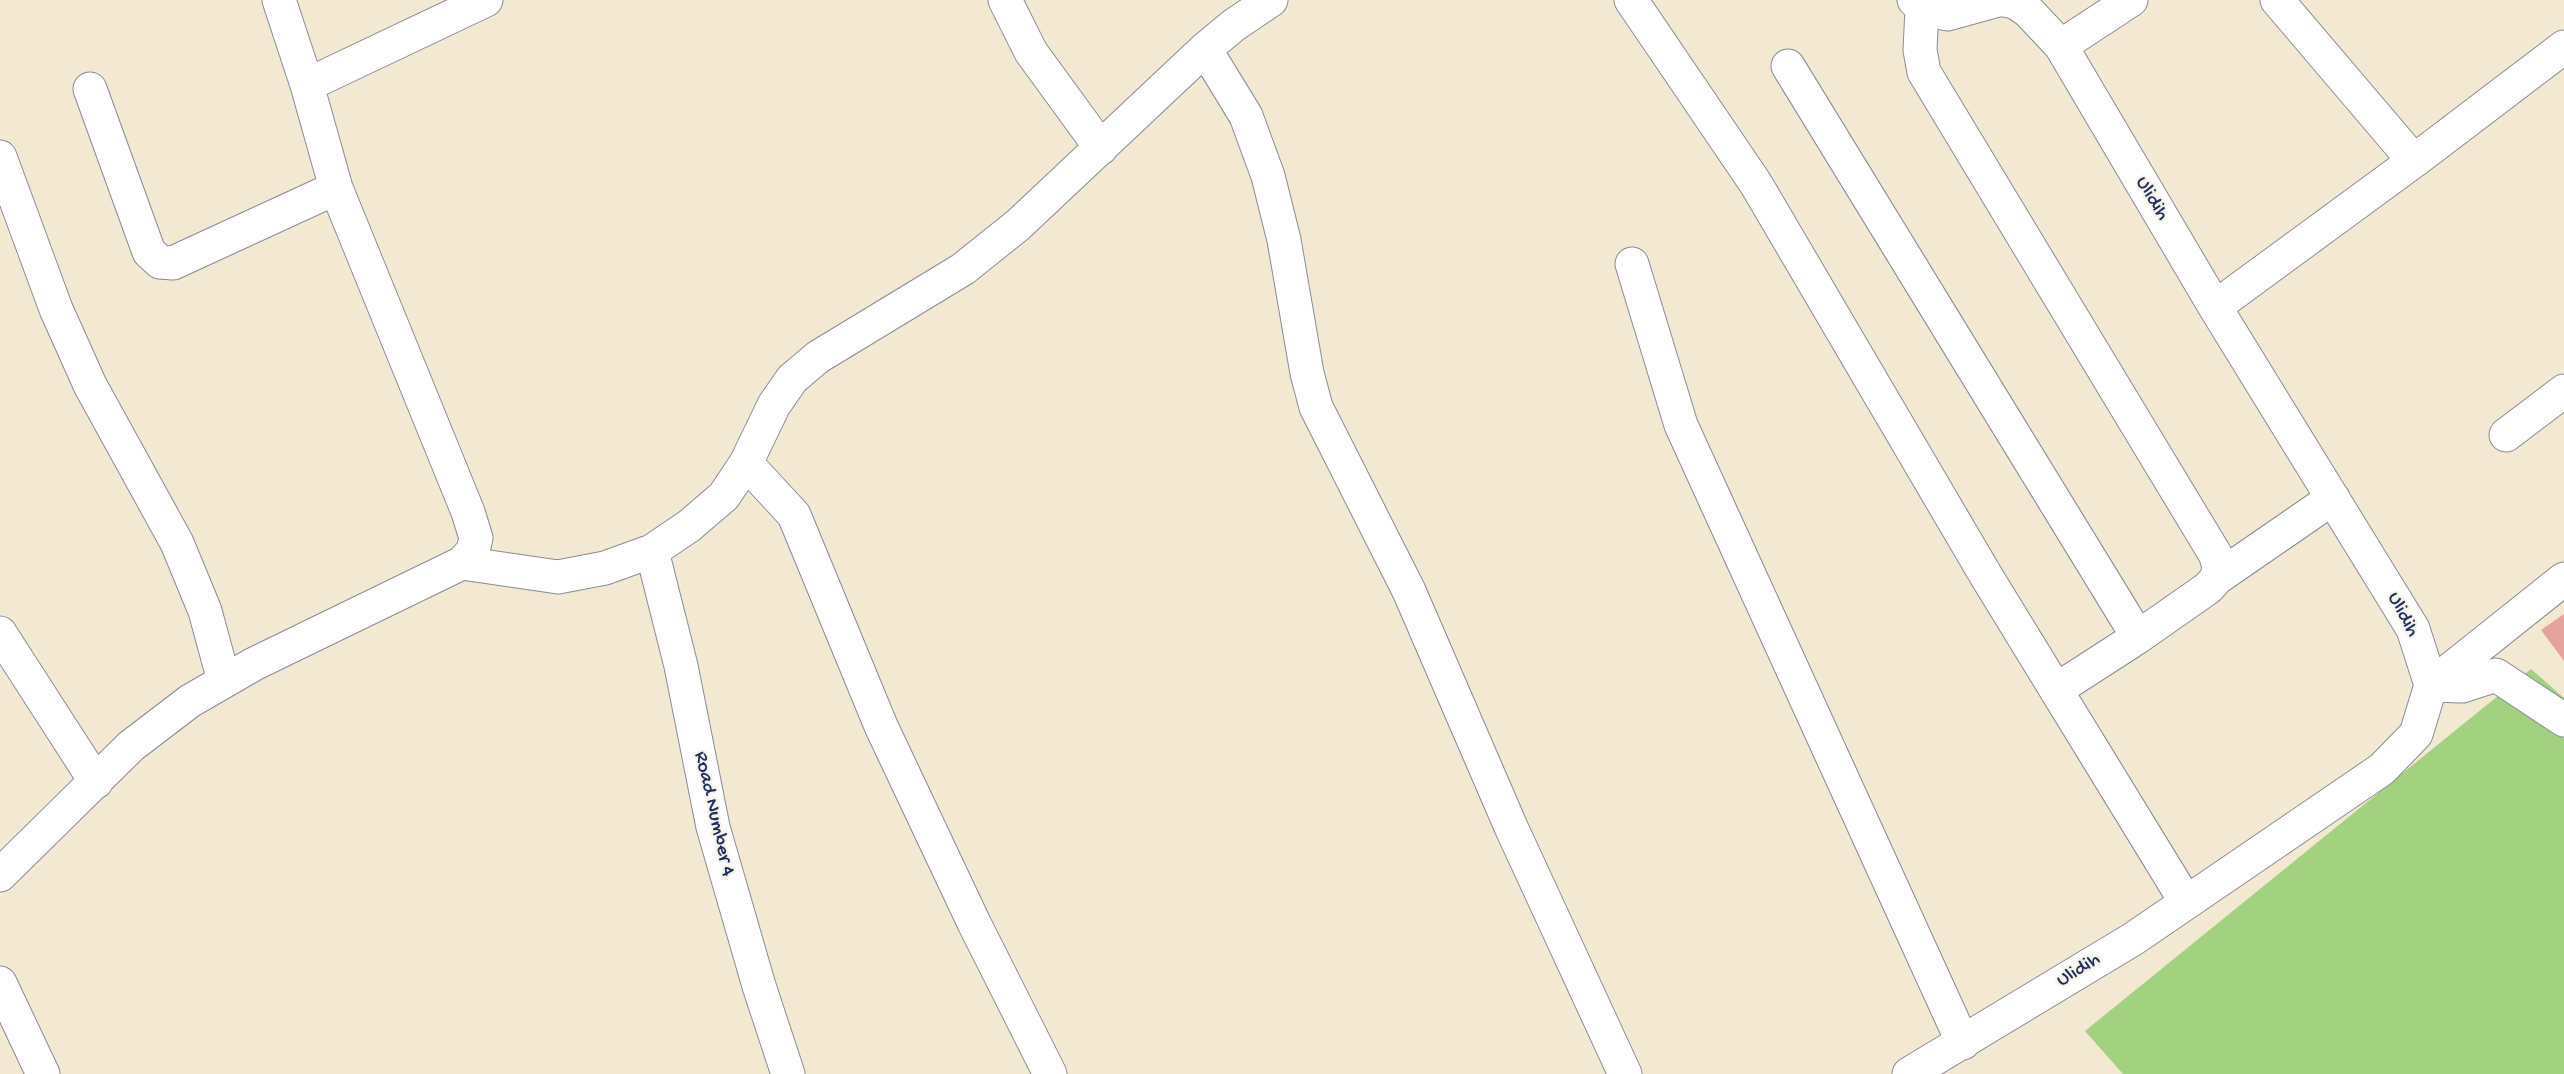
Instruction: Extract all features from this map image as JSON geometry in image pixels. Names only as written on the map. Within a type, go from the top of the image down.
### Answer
[{"type":"street","points":[[0,875],[131,746],[190,701],[224,681],[462,563],[473,551],[476,538],[468,512],[336,188],[307,85],[279,0]]},
{"type":"street","points":[[307,85],[486,0]]},
{"type":"street","points":[[1005,0],[1031,52],[1101,148]]},
{"type":"street","points":[[462,563],[558,576],[605,568],[652,551],[689,526],[724,496],[746,463],[774,405],[792,379],[818,357],[963,269],[1018,225],[1205,49],[1233,25],[1271,0]]},
{"type":"street","points":[[1631,0],[1756,184],[1985,574],[2186,902]]},
{"type":"street","points":[[1998,0],[1947,14],[1918,4],[1920,50],[1924,72],[2215,554],[2219,566],[2217,578]]},
{"type":"street","name":"Ulidih","points":[[1909,1074],[2133,939],[2382,769],[2416,734],[2431,685],[2413,629],[2215,307],[2061,46],[2028,11],[2015,2],[2004,0]]},
{"type":"street","points":[[2061,46],[2131,0]]},
{"type":"street","points":[[2277,0],[2414,161]]},
{"type":"street","points":[[2215,307],[2414,161],[2564,47]]},
{"type":"street","points":[[1205,49],[1246,116],[1268,176],[1284,240],[1307,373],[1316,407],[1409,591],[1515,838],[1625,1074]]},
{"type":"street","points":[[1788,66],[2138,637]]},
{"type":"street","points":[[90,89],[149,252],[160,262],[173,263],[336,188]]},
{"type":"street","points":[[0,157],[56,309],[90,385],[177,543],[205,611],[224,681]]},
{"type":"street","points":[[1632,264],[1682,425],[1963,1043]]},
{"type":"street","points":[[2506,435],[2564,391]]},
{"type":"street","points":[[746,463],[794,515],[881,726],[974,923],[1050,1074]]},
{"type":"street","points":[[2056,690],[2138,637],[2208,588],[2217,578],[2333,498]]},
{"type":"street","name":"Road Number 4","points":[[652,551],[681,666],[713,827],[759,986],[788,1074]]},
{"type":"street","points":[[2431,685],[2564,579]]},
{"type":"street","points":[[0,633],[96,782]]},
{"type":"street","points":[[2431,685],[2462,686],[2496,675],[2564,720]]},
{"type":"street","points":[[0,983],[43,1074]]},
{"type":"green space","points":[[2531,669],[2564,698],[2564,1074],[2123,1074],[2085,1031]]},
{"type":"building","points":[[2564,614],[2564,661],[2541,630]]}]
